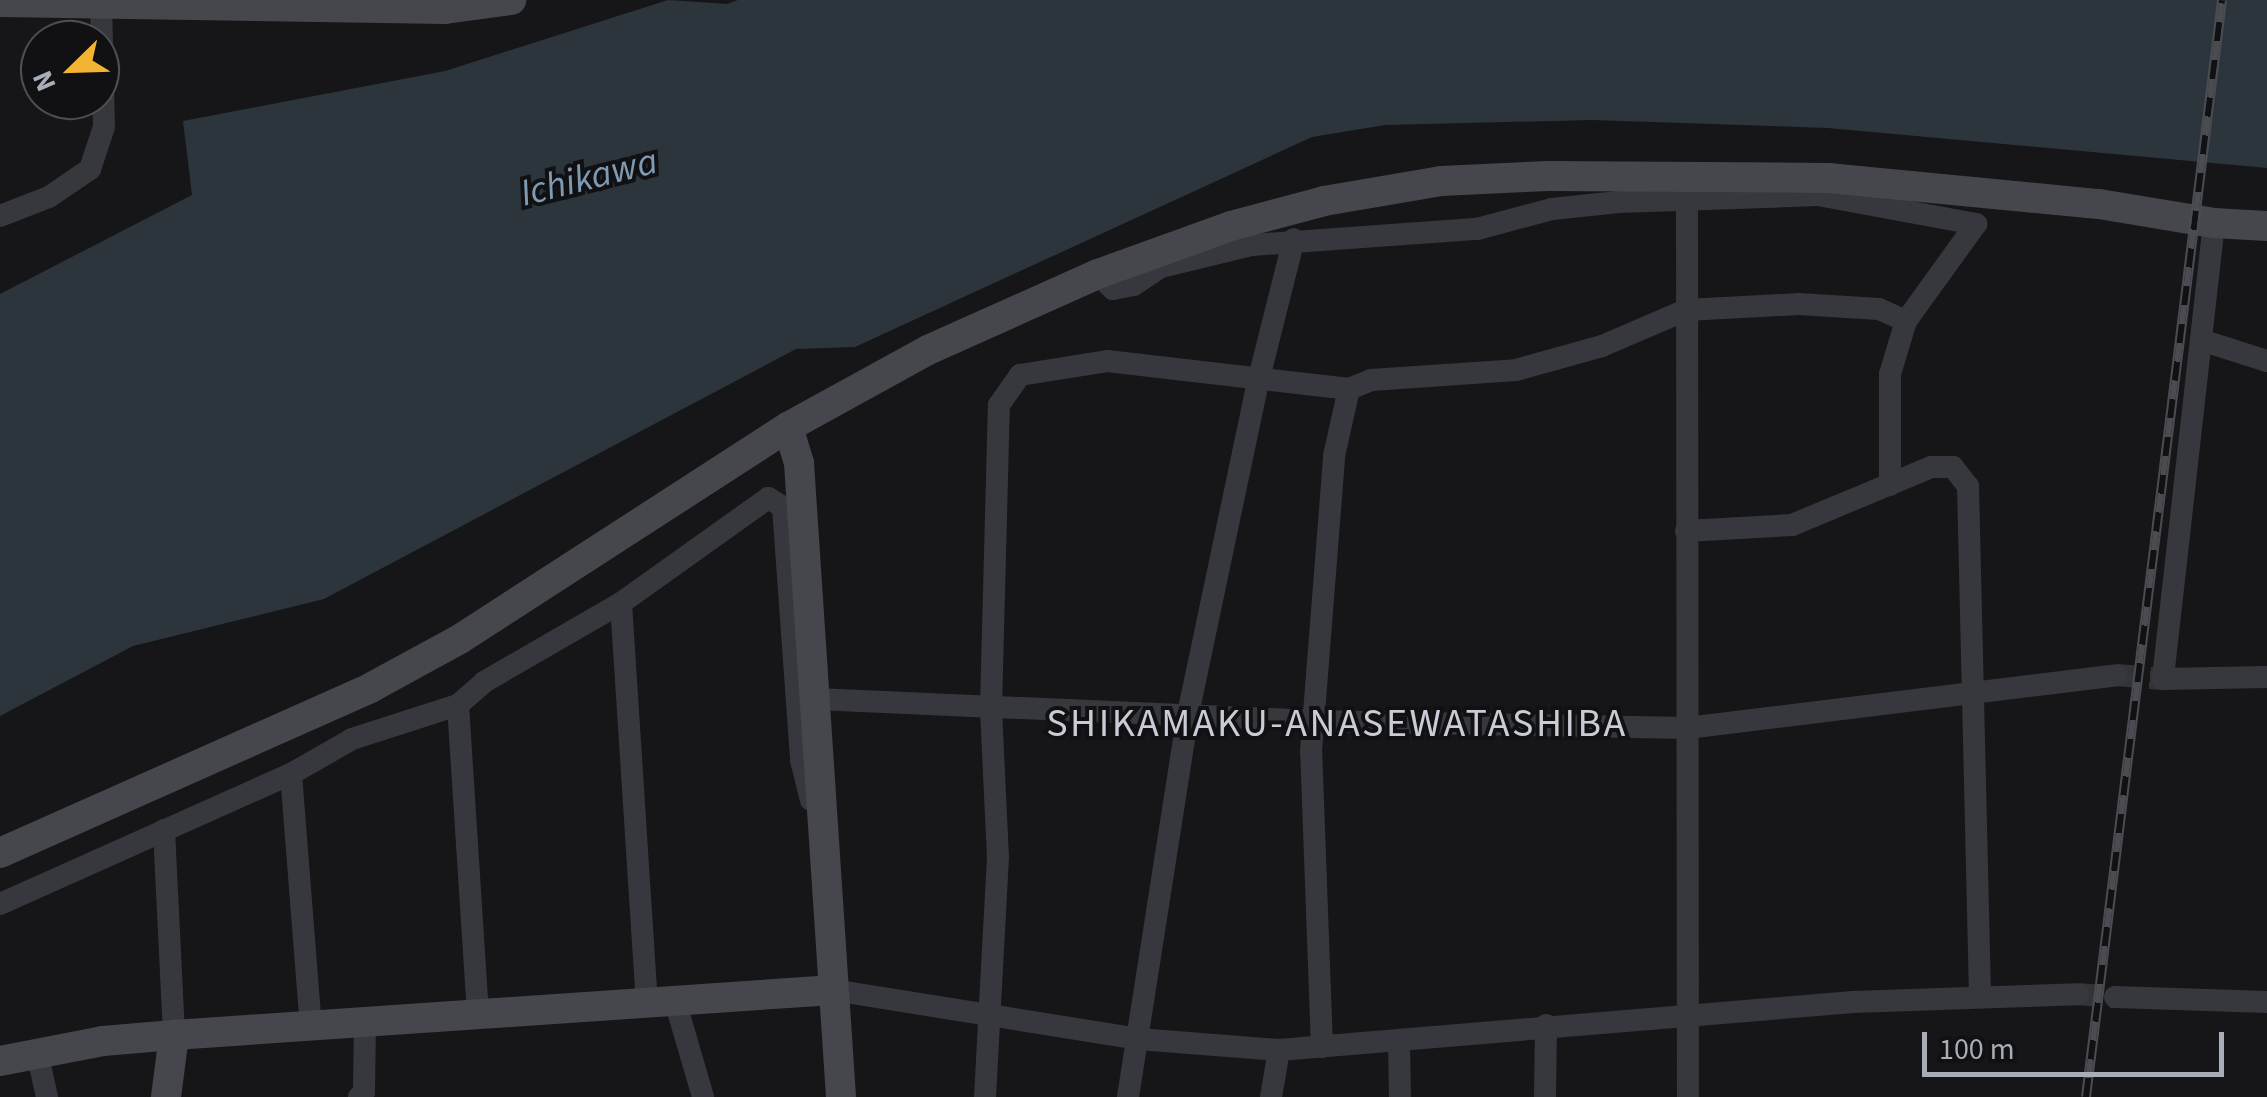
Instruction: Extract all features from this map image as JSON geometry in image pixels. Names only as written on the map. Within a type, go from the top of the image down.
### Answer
[{"type":"street","points":[[0,2],[101,7],[445,9],[511,0]]},
{"type":"street","points":[[0,216],[48,197],[90,169],[104,126],[101,7]]},
{"type":"street","points":[[0,852],[372,687],[425,658],[788,427],[928,350],[1098,274],[1232,226],[1305,206],[1441,181],[1548,176],[2099,204],[2214,224],[2267,226]]},
{"type":"street","points":[[1098,274],[1113,289],[1134,285],[1161,267],[1294,239],[1477,229],[1552,209],[1823,187],[1976,224],[1906,321],[1890,374],[1890,485]]},
{"type":"street","points":[[1688,197],[1688,1097]]},
{"type":"street","points":[[2214,224],[2204,341],[2163,679],[2267,677]]},
{"type":"street","points":[[1128,1097],[1188,714],[1259,378],[1294,239]]},
{"type":"street","points":[[984,1097],[998,858],[991,707],[999,406],[1020,374],[1107,361],[1350,389],[1371,380],[1516,370],[1602,346],[1686,310],[1799,304],[1880,309],[1906,321]]},
{"type":"street","points":[[2204,341],[2267,361]]},
{"type":"street","points":[[1322,1047],[1311,751],[1334,456],[1350,389]]},
{"type":"street","points":[[788,427],[799,463],[841,1097]]},
{"type":"street","points":[[1686,531],[1792,525],[1932,467],[1953,466],[1968,486],[1980,997]]},
{"type":"street","points":[[0,904],[291,774],[352,739],[458,705],[484,682],[621,602],[768,498],[783,508],[802,760],[829,881]]},
{"type":"street","points":[[621,602],[661,1002],[703,1097]]},
{"type":"street","points":[[816,699],[1316,721],[1687,728],[2117,675]]},
{"type":"street","points":[[458,705],[478,1015]]},
{"type":"street","points":[[291,774],[311,1026]]},
{"type":"street","points":[[164,830],[174,1035],[166,1097]]},
{"type":"street","points":[[0,1061],[38,1052],[174,1035],[833,990],[1138,1038],[1279,1050],[1546,1025],[2078,994]]},
{"type":"street","points":[[2115,996],[2267,1002]]},
{"type":"street","points":[[359,1097],[364,1092],[365,1022]]},
{"type":"street","points":[[1545,1097],[1546,1025]]},
{"type":"street","points":[[1399,1041],[1400,1097]]},
{"type":"street","points":[[1271,1097],[1279,1050]]},
{"type":"street","points":[[38,1052],[47,1097]]},
{"type":"water","name":"Ichikawa","points":[[668,0],[727,4],[738,0],[2267,0],[2267,168],[1828,128],[1592,120],[1385,125],[1312,137],[855,347],[796,349],[324,599],[133,646],[0,716],[0,294],[192,195],[183,121],[445,71]]},
{"type":"tunnel","points":[[2117,675],[2163,679]]},
{"type":"tunnel","points":[[2078,994],[2115,997]]},
{"type":"railway","points":[[2086,1097],[2222,0]]},
{"type":"district","name":"SHIKAMAKU-ANASEWATASHIBA","points":[[1337,724]]}]
